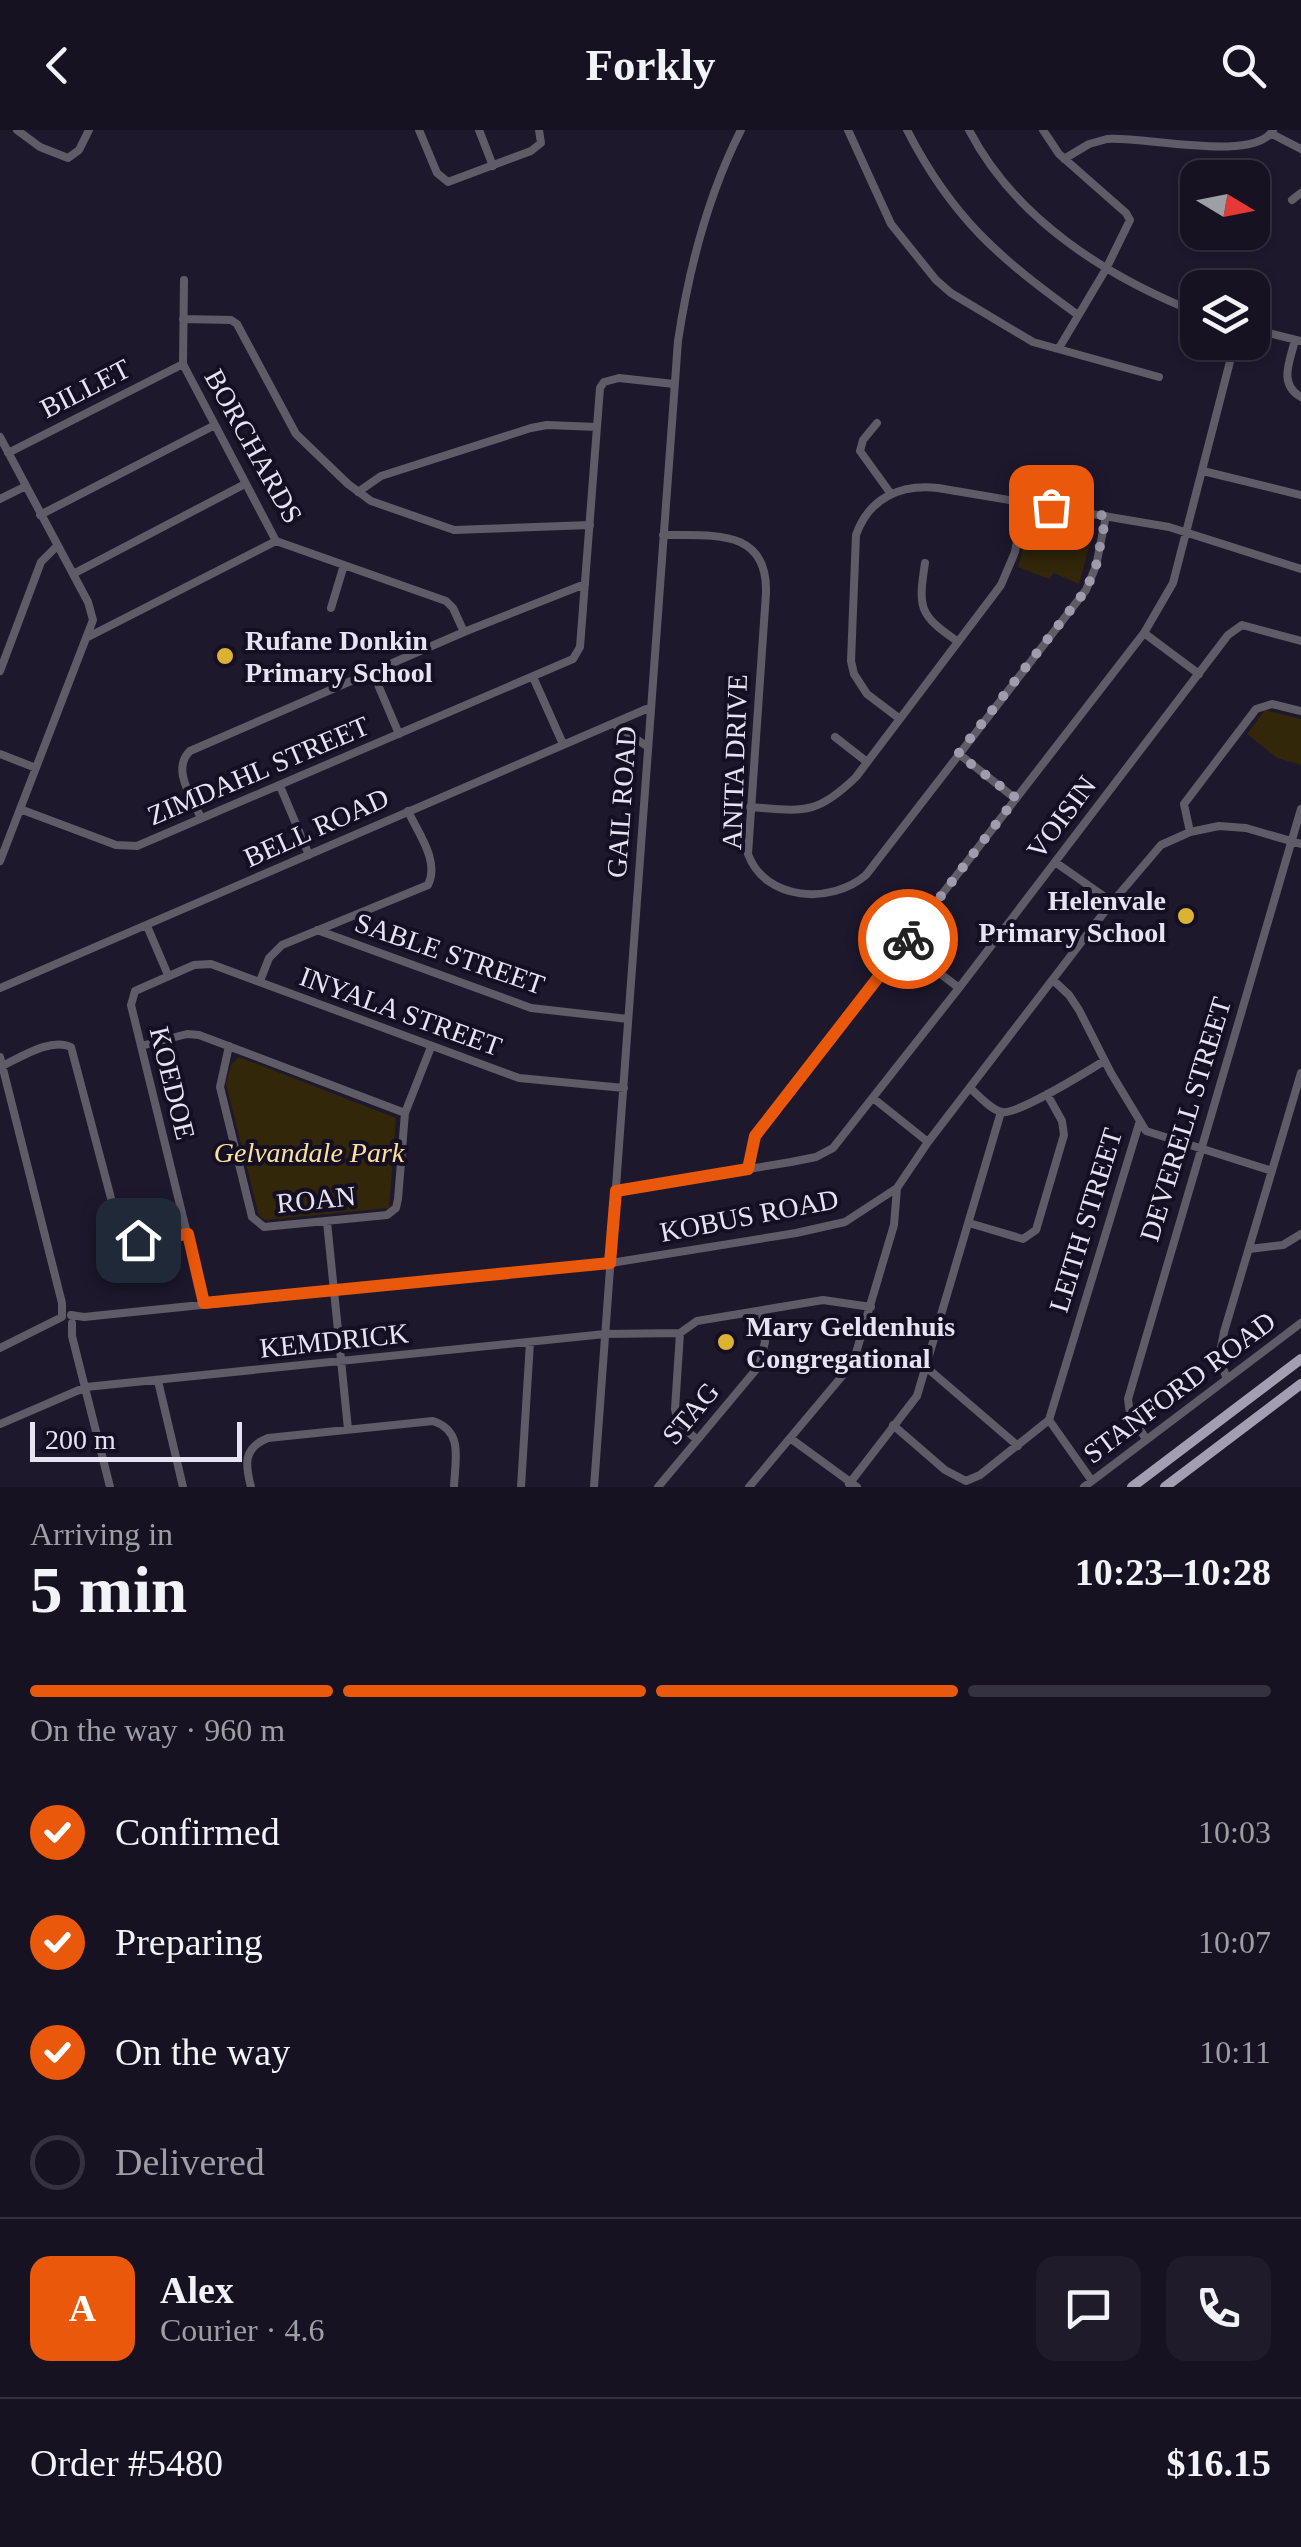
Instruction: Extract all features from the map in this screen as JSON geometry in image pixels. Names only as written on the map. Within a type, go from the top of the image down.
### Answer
[{"type":"main road","name":"STANFORD ROAD","points":[[1132,1487],[1301,1360]]},
{"type":"main road","points":[[1165,1487],[1301,1384]]},
{"type":"street","points":[[17,130],[29,141],[64,158],[76,154],[89,130]]},
{"type":"street","points":[[419,130],[442,180],[453,182],[538,147],[538,130]]},
{"type":"street","points":[[480,130],[494,166]]},
{"type":"street","name":"GAIL ROAD","points":[[594,1487],[674,384],[689,281],[719,178],[741,130]]},
{"type":"street","points":[[908,130],[961,216],[1008,263],[1078,315]]},
{"type":"street","points":[[969,130],[1017,197],[1072,245],[1106,269],[1180,304]]},
{"type":"street","points":[[1044,130],[1064,159],[1129,216],[1128,229],[1059,348]]},
{"type":"street","points":[[852,131],[891,224],[936,280],[962,301],[1020,336],[1159,377]]},
{"type":"street","points":[[1064,159],[1106,138],[1242,147],[1257,144],[1273,132],[1301,150]]},
{"type":"street","points":[[1292,200],[1301,194]]},
{"type":"street","name":"BORCHARDS","points":[[184,280],[183,364],[276,541],[446,601],[464,632]]},
{"type":"street","points":[[182,318],[232,320],[237,324],[296,434],[371,502],[454,530],[590,525]]},
{"type":"street","points":[[1270,334],[1298,341],[1286,380],[1289,389],[1301,396]]},
{"type":"street","points":[[748,1169],[755,1136],[1144,633],[1173,583],[1230,360]]},
{"type":"street","name":"BILLET","points":[[8,453],[183,364]]},
{"type":"street","name":"ZIMDAHL STREET","points":[[20,809],[124,847],[137,846],[573,659],[578,653],[585,584],[600,388],[604,382],[618,378],[674,384]]},
{"type":"street","points":[[877,422],[860,450],[891,494]]},
{"type":"street","points":[[40,514],[215,425]]},
{"type":"street","points":[[358,492],[381,476],[531,428],[597,427]]},
{"type":"street","points":[[0,437],[92,612],[86,638],[0,861]]},
{"type":"street","points":[[1202,470],[1301,494]]},
{"type":"street","points":[[73,574],[245,484]]},
{"type":"street","points":[[0,499],[26,486]]},
{"type":"street","points":[[900,719],[859,686],[851,661],[856,535],[862,519],[891,494],[918,486],[1169,527],[1301,569]]},
{"type":"street","points":[[750,807],[804,810],[836,797],[990,600],[1008,571],[1018,542],[1024,502]]},
{"type":"street","name":"ANITA DRIVE","points":[[664,535],[735,539],[752,550],[763,567],[766,593],[748,854],[764,880],[814,895],[834,894],[866,875],[1086,590],[1096,566],[1106,516]]},
{"type":"street","points":[[86,638],[276,541]]},
{"type":"street","points":[[0,671],[41,562],[57,546]]},
{"type":"street","points":[[925,563],[922,612],[957,642]]},
{"type":"street","points":[[332,608],[344,565]]},
{"type":"street","points":[[201,818],[182,772],[186,754],[464,632],[585,584]]},
{"type":"street","name":"VOISIN","points":[[616,1191],[823,1154],[838,1143],[1236,627],[1248,626],[1301,641]]},
{"type":"street","points":[[1144,633],[1199,674]]},
{"type":"street","points":[[373,674],[399,734]]},
{"type":"street","points":[[533,677],[563,744]]},
{"type":"street","points":[[1190,832],[1184,804],[1256,709],[1272,704],[1301,711]]},
{"type":"street","name":"BELL ROAD","points":[[0,988],[651,708]]},
{"type":"street","points":[[613,724],[648,747]]},
{"type":"street","points":[[835,737],[867,762]]},
{"type":"street","points":[[0,754],[36,768]]},
{"type":"street","points":[[958,754],[1016,798]]},
{"type":"street","points":[[280,786],[310,855]]},
{"type":"street","name":"DEVERELL STREET","points":[[1146,1439],[1130,1414],[1128,1399],[1200,1150],[1296,843],[1301,809]]},
{"type":"street","points":[[260,982],[277,948],[422,890],[431,881],[430,858],[408,811]]},
{"type":"street","name":"KOBUS ROAD","points":[[0,1348],[50,1325],[84,1316],[610,1263],[833,1226],[860,1216],[897,1188],[928,1142],[1155,851],[1190,832],[1234,827],[1296,843]]},
{"type":"street","points":[[1055,862],[1112,902]]},
{"type":"street","points":[[344,918],[344,939]]},
{"type":"street","points":[[146,926],[168,975]]},
{"type":"street","name":"SABLE STREET","points":[[317,930],[542,1011],[628,1019]]},
{"type":"street","points":[[903,945],[959,988]]},
{"type":"street","name":"INYALA STREET","points":[[135,991],[168,975],[208,964],[530,1081],[624,1088]]},
{"type":"street","name":"LEITH STREET","points":[[1049,1420],[1139,1124],[1069,994],[1053,980]]},
{"type":"street","name":"KOEDOE","points":[[135,991],[130,1003],[204,1303]]},
{"type":"street","points":[[141,1046],[187,1034],[199,1035],[405,1113]]},
{"type":"street","points":[[110,1487],[1,1064],[52,1044],[71,1047],[121,1236],[132,1241],[188,1234]]},
{"type":"street","name":"ROAN","points":[[229,1046],[220,1088],[252,1217],[264,1227],[387,1215],[396,1208],[405,1113],[431,1047]]},
{"type":"street","points":[[1002,1112],[1022,1107],[1104,1061]]},
{"type":"street","points":[[1227,1379],[1219,1354],[1301,1073]]},
{"type":"street","points":[[970,1088],[1002,1112]]},
{"type":"street","points":[[969,1223],[1023,1239],[1036,1230],[1065,1130],[1047,1094]]},
{"type":"street","points":[[872,1098],[928,1142]]},
{"type":"street","points":[[790,1438],[853,1485],[917,1396],[1002,1112]]},
{"type":"street","points":[[1139,1124],[1154,1135],[1272,1171]]},
{"type":"street","points":[[749,1487],[852,1363],[896,1218],[897,1188]]},
{"type":"street","points":[[327,1222],[348,1429]]},
{"type":"street","points":[[1249,1249],[1276,1247],[1301,1234]]},
{"type":"street","name":"KEMDRICK","points":[[0,1424],[86,1387],[605,1334],[680,1333],[698,1321],[822,1300],[871,1307]]},
{"type":"street","name":"STAG","points":[[658,1487],[759,1366],[765,1342],[762,1311]]},
{"type":"street","name":"STANFORD ROAD","points":[[1084,1487],[1301,1323]]},
{"type":"street","points":[[680,1333],[675,1409],[678,1422],[696,1440]]},
{"type":"street","points":[[521,1487],[530,1342]]},
{"type":"street","points":[[926,1367],[1018,1446]]},
{"type":"street","points":[[158,1381],[183,1487]]},
{"type":"street","points":[[893,1426],[962,1480],[973,1480],[1049,1420],[1092,1480]]},
{"type":"street","points":[[251,1487],[247,1454],[260,1441],[425,1421],[444,1425],[453,1434],[454,1487]]},
{"type":"green space","points":[[1038,514],[1089,523],[1094,529],[1079,584],[1054,573],[1049,579],[1018,567],[1030,519]]},
{"type":"green space","points":[[1265,710],[1301,719],[1301,765],[1277,758],[1247,734]]},
{"type":"green space","name":"Gelvandale Park","points":[[239,1057],[396,1118],[389,1208],[265,1220],[259,1216],[226,1084],[231,1065]]},
{"type":"way so far","points":[[908,939],[1016,798],[958,754],[1086,590],[1096,566],[1106,516],[1051,507]]},
{"type":"place","name":"Rufane Donkin Primary School","points":[[225,656]]},
{"type":"place","name":"Helenvale Primary School","points":[[1186,916]]},
{"type":"place","name":"Mary Geldenhuis Congregational","points":[[726,1342]]},
{"type":"route","points":[[138,1240],[188,1234],[204,1303],[610,1263],[616,1191],[748,1169],[755,1136],[908,939]]}]
